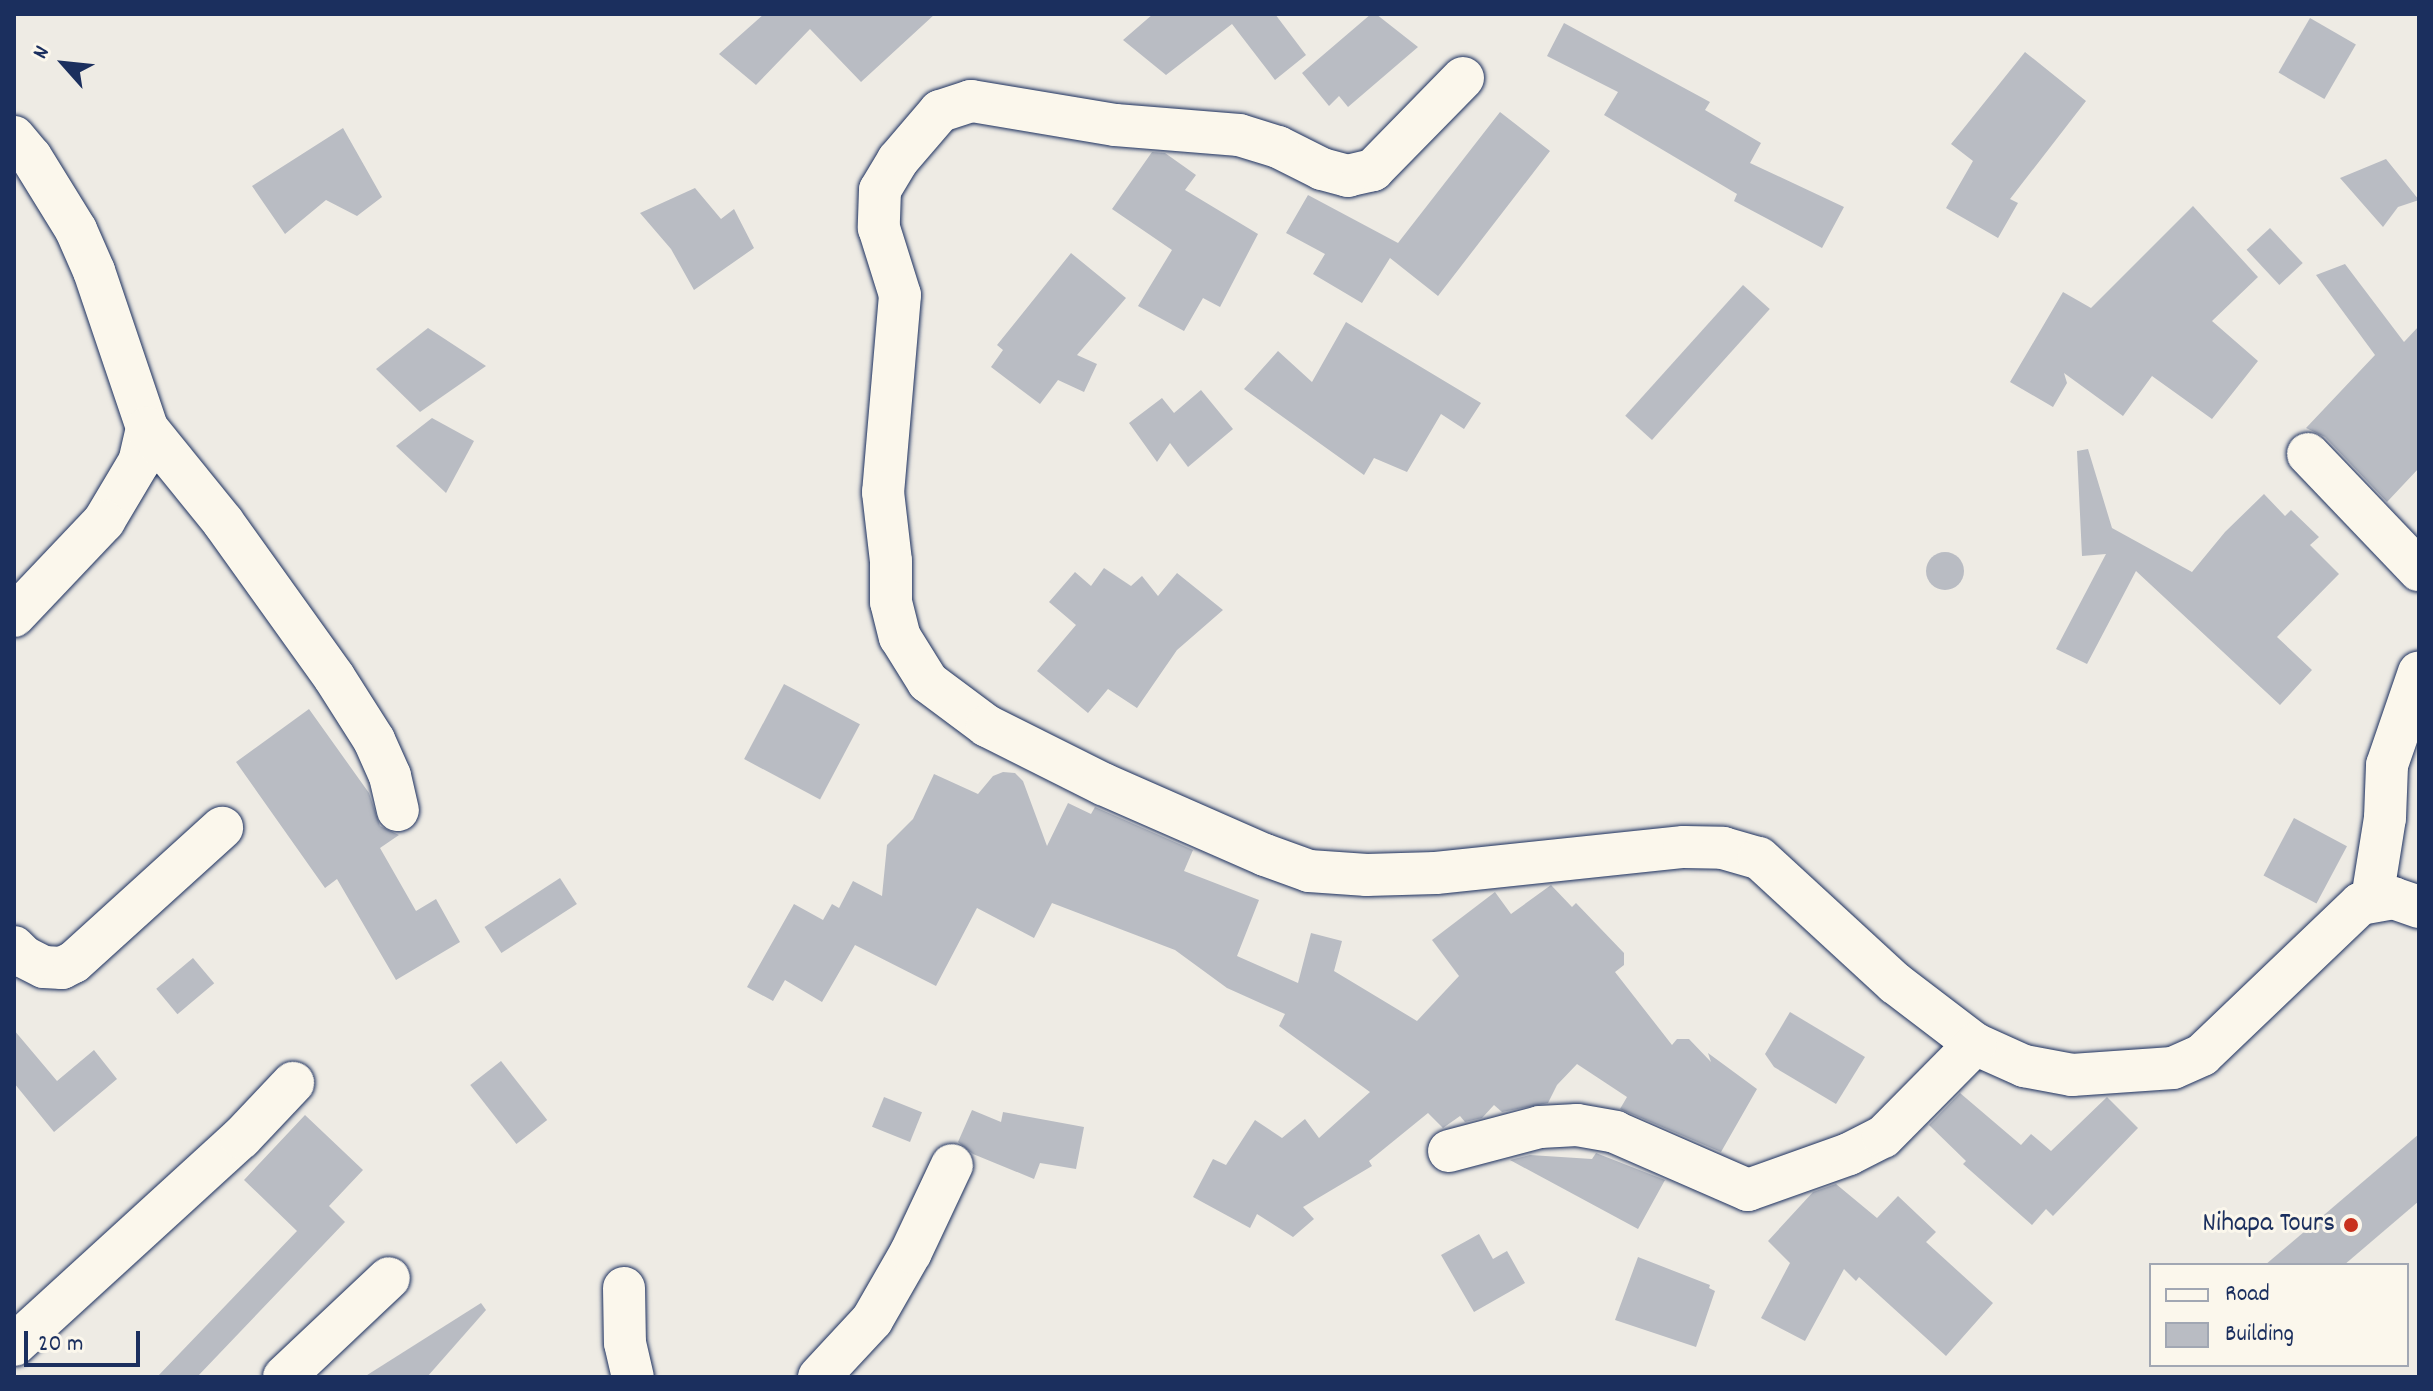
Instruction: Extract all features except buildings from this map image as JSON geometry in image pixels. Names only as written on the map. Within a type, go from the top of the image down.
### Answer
[{"type":"street","points":[[1463,78],[1373,170],[1348,176],[1322,169],[1278,147],[1239,135],[1115,125],[971,101],[940,111],[898,160],[880,190],[879,228],[900,295],[883,492],[891,561],[891,602],[900,637],[912,661],[928,682],[987,726],[1103,784],[1309,871],[1367,875],[1436,873],[1684,847],[1723,848],[1759,858],[1895,983],[1975,1044],[2024,1066],[2072,1075],[2173,1068],[2202,1055],[2360,904],[2372,899],[2393,898],[2419,907]]},
{"type":"street","points":[[14,137],[31,157],[76,230],[94,271],[147,428],[223,522],[334,677],[374,740],[390,776],[398,810]]},
{"type":"street","points":[[14,616],[104,521],[139,462],[147,428]]},
{"type":"street","points":[[2308,454],[2419,570]]},
{"type":"street","points":[[2372,899],[2385,818],[2387,765],[2419,672]]},
{"type":"street","points":[[14,947],[24,957],[44,967],[62,968],[74,962],[222,828]]},
{"type":"street","points":[[1449,1151],[1540,1127],[1577,1125],[1615,1132],[1748,1190],[1823,1164],[1883,1137],[1975,1044]]},
{"type":"street","points":[[14,1345],[231,1148],[293,1083]]},
{"type":"street","points":[[819,1377],[872,1320],[911,1252],[952,1165]]},
{"type":"street","points":[[284,1377],[389,1278]]},
{"type":"street","points":[[624,1288],[625,1343],[633,1377]]},
{"type":"place","name":"Nihapa Tours","points":[[2351,1225]]}]
